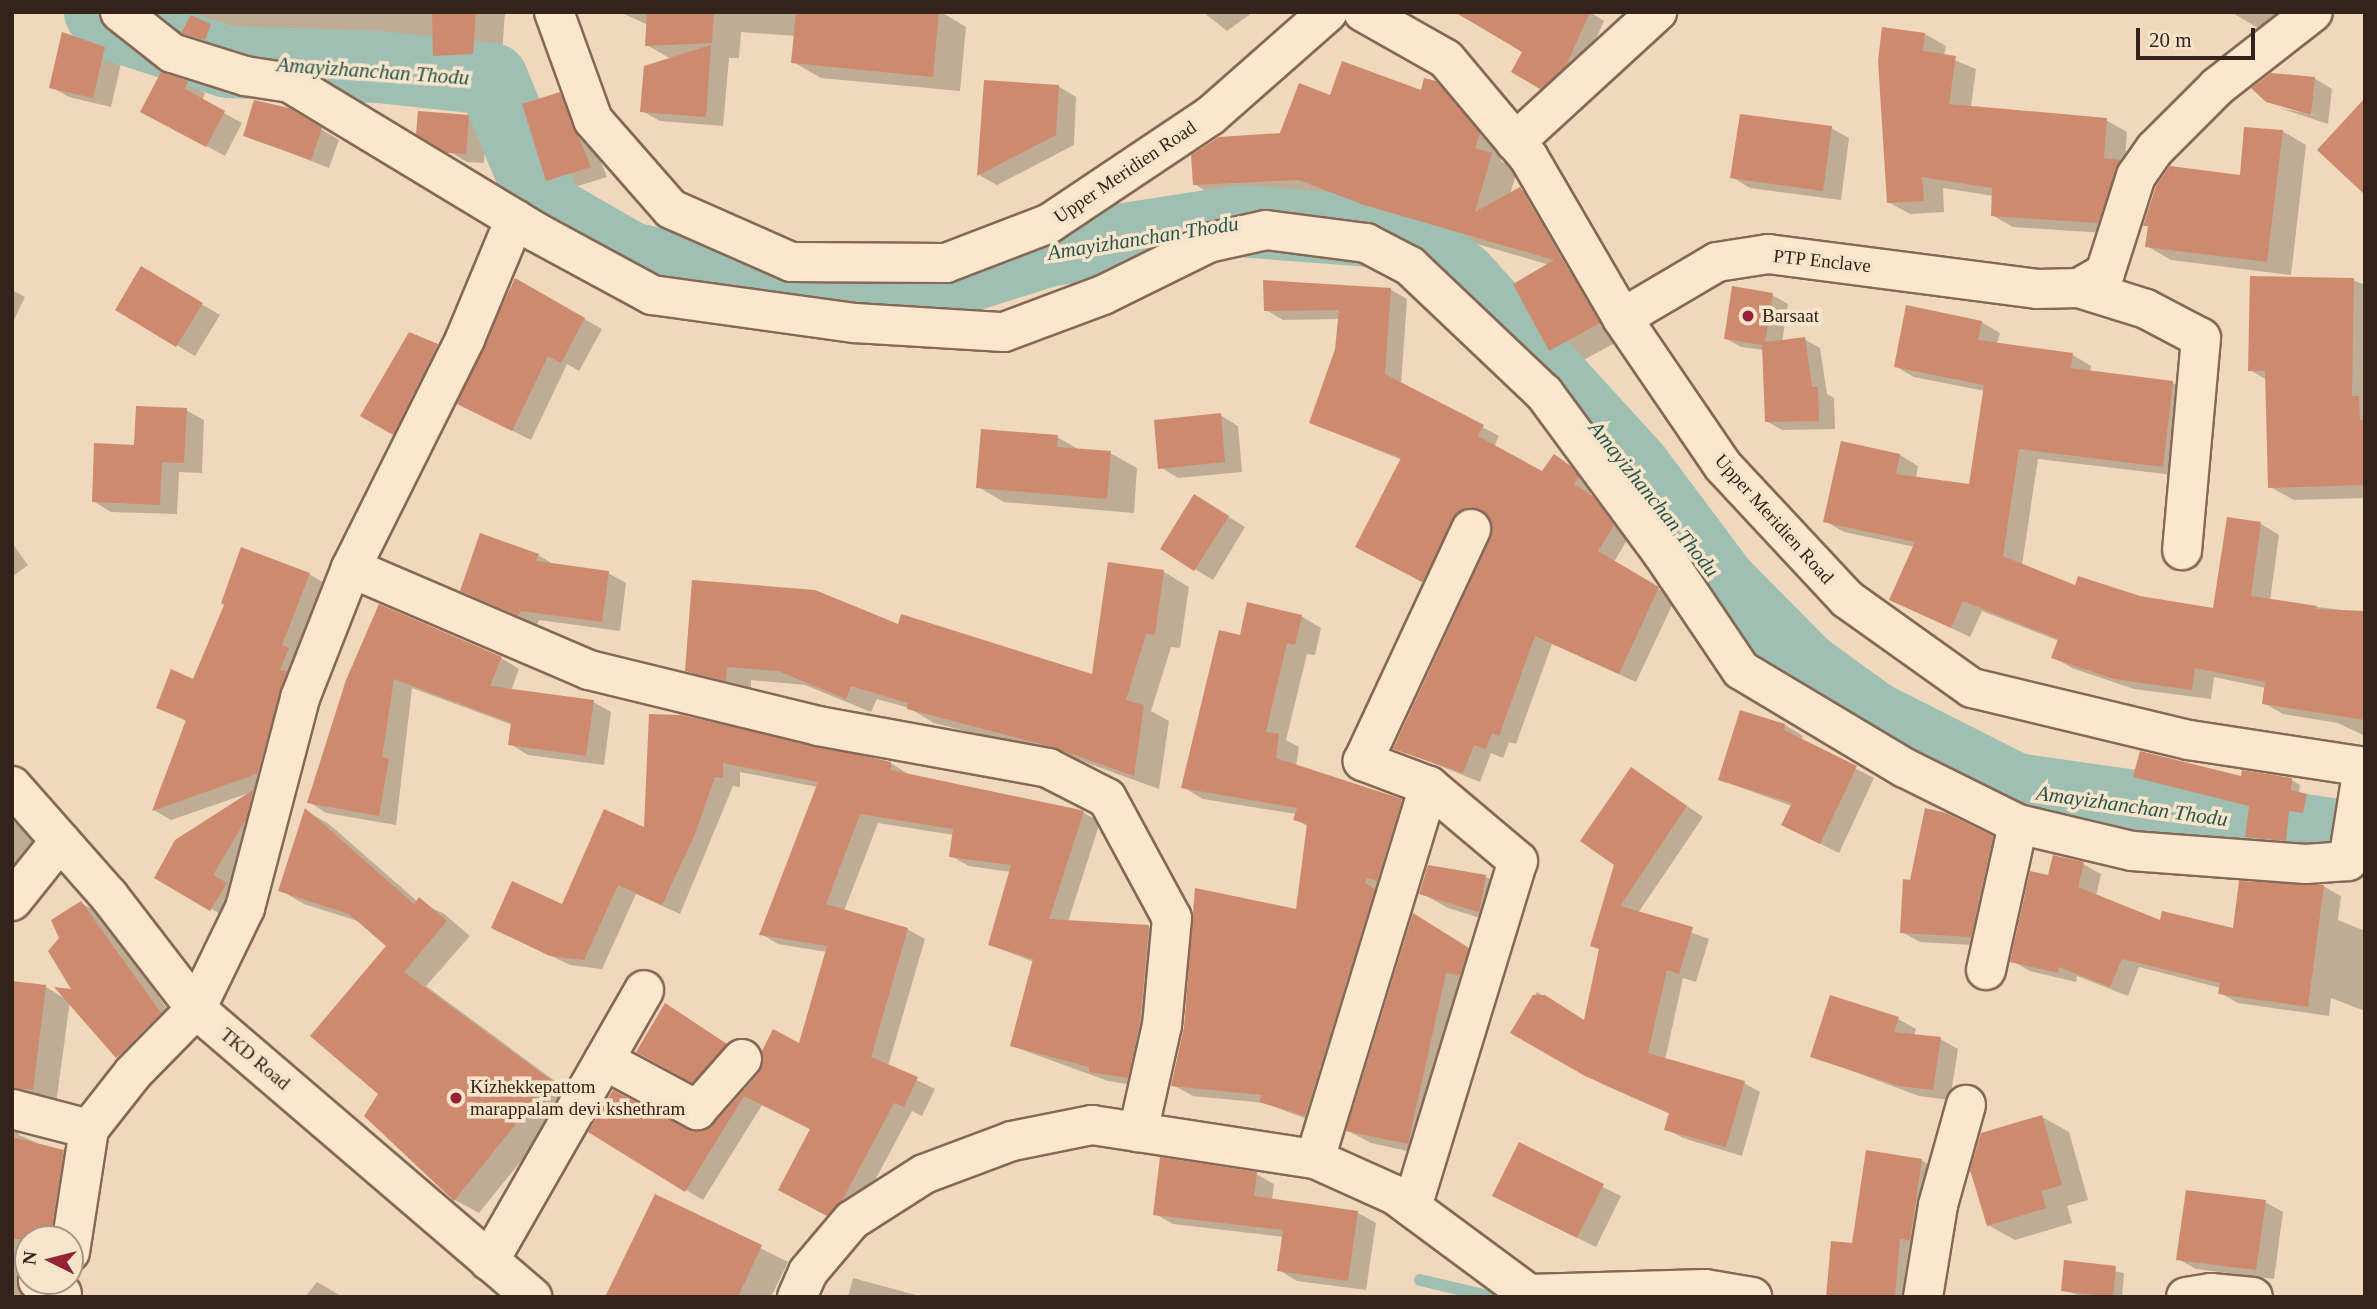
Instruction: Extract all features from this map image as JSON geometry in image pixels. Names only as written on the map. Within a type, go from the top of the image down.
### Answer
[{"type":"street","points":[[120,12],[172,53],[246,76],[290,83],[515,219],[652,295],[855,323],[1004,332],[1103,295],[1208,243],[1266,230],[1366,243],[1410,266],[1544,393],[1662,553],[1741,670],[1905,768],[2018,824],[2132,851],[2306,864],[2348,861],[2364,767]]},
{"type":"street","name":"Upper Meridien Road","points":[[554,12],[593,120],[671,209],[791,262],[946,263],[1050,223],[1210,116],[1328,12]]},
{"type":"street","name":"Upper Meridien Road","points":[[1363,12],[1446,59],[1515,142],[1622,318],[1723,466],[1846,599],[1972,688],[2189,740],[2364,767]]},
{"type":"street","points":[[1515,142],[1657,12]]},
{"type":"street","points":[[2079,288],[2105,273],[2136,176],[2155,149],[2218,86],[2313,12]]},
{"type":"street","points":[[74,1225],[89,1129],[133,1073],[196,1009],[244,908],[300,698],[351,568],[465,339],[515,219]]},
{"type":"street","name":"PTP Enclave","points":[[1622,318],[1717,262],[1768,254],[2037,289],[2079,288],[2147,309],[2201,338],[2182,550]]},
{"type":"street","points":[[1412,1206],[1518,861],[1429,786],[1363,761],[1471,529]]},
{"type":"street","points":[[351,568],[589,670],[818,726],[1048,768],[1107,798],[1172,918],[1162,1025],[1139,1132]]},
{"type":"street","name":"TKD Road","points":[[12,786],[196,1009],[533,1297]]},
{"type":"street","points":[[1315,1158],[1429,786]]},
{"type":"street","points":[[1986,970],[2018,824]]},
{"type":"street","points":[[12,901],[60,841]]},
{"type":"street","points":[[489,1261],[644,990]]},
{"type":"street","points":[[604,1060],[697,1110],[742,1059]]},
{"type":"street","points":[[1923,1297],[1938,1205],[1966,1105]]},
{"type":"street","points":[[12,1109],[89,1129]]},
{"type":"street","points":[[797,1297],[808,1272],[852,1220],[924,1174],[1013,1141],[1092,1125],[1315,1158],[1412,1206],[1529,1294],[1706,1289],[1752,1297]]},
{"type":"street","points":[[2186,1297],[2211,1293],[2253,1297]]},
{"type":"building","points":[[432,12],[476,12],[473,54],[433,56]]},
{"type":"building","points":[[647,12],[714,12],[712,43],[645,46]]},
{"type":"building","points":[[796,12],[939,12],[933,77],[791,63]]},
{"type":"building","points":[[1455,12],[1590,12],[1566,66],[1540,89],[1511,72],[1522,52]]},
{"type":"building","points":[[191,15],[211,24],[205,40],[181,33]]},
{"type":"building","points":[[1882,27],[1925,33],[1923,51],[1956,56],[1949,104],[2107,118],[2104,158],[2120,160],[2098,223],[1991,216],[1992,188],[1922,177],[1924,201],[1887,203],[1878,61]]},
{"type":"building","points":[[62,32],[105,47],[93,98],[49,88]]},
{"type":"building","points":[[711,45],[706,117],[640,112],[644,66]]},
{"type":"building","points":[[1342,61],[1421,90],[1424,78],[1436,81],[1480,133],[1475,148],[1492,153],[1475,212],[1520,187],[1600,323],[1549,351],[1513,284],[1554,260],[1364,205],[1299,180],[1193,185],[1191,155],[1219,137],[1280,133],[1299,83],[1330,95]]},
{"type":"building","points":[[161,72],[188,81],[185,89],[225,111],[206,147],[140,112]]},
{"type":"building","points":[[2271,73],[2315,77],[2311,115],[2266,102],[2251,88]]},
{"type":"building","points":[[984,80],[1059,85],[1056,135],[977,176]]},
{"type":"building","points":[[560,92],[591,167],[546,181],[522,104]]},
{"type":"building","points":[[2365,98],[2365,195],[2317,150]]},
{"type":"building","points":[[254,100],[289,108],[322,128],[311,160],[243,136]]},
{"type":"building","points":[[418,111],[469,115],[466,154],[447,153],[416,134]]},
{"type":"building","points":[[1740,114],[1832,126],[1823,191],[1730,178]]},
{"type":"building","points":[[2244,127],[2283,130],[2267,262],[2145,247],[2148,226],[2143,226],[2156,186],[2170,166],[2240,175]]},
{"type":"building","points":[[141,266],[203,303],[176,347],[115,310]]},
{"type":"building","points":[[2250,276],[2354,278],[2352,396],[2359,396],[2360,420],[2365,420],[2365,485],[2268,488],[2265,371],[2248,371]]},
{"type":"building","points":[[515,278],[585,318],[561,363],[548,356],[512,431],[457,404]]},
{"type":"building","points":[[1263,280],[1391,288],[1385,374],[1484,425],[1478,436],[1542,471],[1554,454],[1572,467],[1579,477],[1574,484],[1593,496],[1614,525],[1598,551],[1659,587],[1619,674],[1535,636],[1499,736],[1492,733],[1486,749],[1474,745],[1463,773],[1393,749],[1491,538],[1489,517],[1470,507],[1458,512],[1422,582],[1355,547],[1401,458],[1309,423],[1335,349],[1339,310],[1264,311]]},
{"type":"building","points":[[1732,286],[1773,293],[1765,342],[1805,337],[1812,387],[1818,387],[1819,421],[1765,422],[1762,345],[1724,339]]},
{"type":"building","points":[[1906,305],[1982,321],[1978,340],[2073,353],[2071,368],[2173,381],[2163,467],[2019,449],[2003,556],[2075,585],[2078,576],[2140,596],[2213,608],[2227,517],[2261,522],[2251,596],[2317,606],[2316,609],[2365,611],[2365,720],[2262,704],[2265,682],[2195,668],[2192,690],[2114,679],[2051,658],[2058,639],[1963,601],[1951,628],[1889,600],[1915,542],[1823,522],[1841,441],[1900,454],[1896,474],[1969,484],[1984,385],[1894,367]]},
{"type":"building","points":[[409,332],[438,344],[393,435],[360,416]]},
{"type":"building","points":[[136,406],[187,408],[184,463],[162,462],[160,505],[92,502],[94,443],[134,445]]},
{"type":"building","points":[[1221,413],[1225,462],[1158,469],[1154,420]]},
{"type":"building","points":[[981,429],[1058,435],[1057,447],[1111,451],[1107,499],[976,488]]},
{"type":"building","points":[[1194,494],[1229,516],[1194,571],[1160,549]]},
{"type":"building","points":[[480,533],[539,554],[536,561],[609,571],[602,622],[521,611],[518,616],[460,591]]},
{"type":"building","points":[[241,547],[310,573],[282,645],[289,648],[280,670],[287,671],[257,774],[152,811],[186,720],[156,708],[171,669],[193,679],[224,605],[221,603]]},
{"type":"building","points":[[1108,562],[1164,570],[1155,635],[1146,634],[1126,700],[1144,705],[1134,776],[1052,747],[907,709],[908,703],[851,686],[846,699],[778,671],[727,667],[726,681],[685,671],[692,580],[815,590],[898,624],[901,614],[1092,674]]},
{"type":"building","points":[[1247,602],[1302,615],[1295,645],[1287,643],[1266,732],[1279,734],[1276,758],[1402,799],[1377,881],[1367,878],[1365,883],[1375,889],[1305,1116],[1259,1102],[1262,1095],[1171,1086],[1184,1027],[1195,888],[1296,909],[1307,824],[1293,820],[1297,808],[1181,788],[1219,630],[1240,635]]},
{"type":"building","points":[[379,604],[502,657],[490,686],[594,700],[586,756],[508,745],[511,723],[394,679],[382,757],[389,759],[379,816],[307,803],[346,680]]},
{"type":"building","points":[[1740,710],[1785,724],[1784,730],[1857,766],[1820,844],[1781,825],[1792,803],[1718,780]]},
{"type":"building","points":[[649,714],[681,715],[891,762],[891,770],[1084,811],[1049,919],[1149,925],[1140,1022],[1128,1078],[1089,1072],[1089,1067],[1010,1046],[1033,959],[988,945],[1011,865],[949,857],[953,829],[860,814],[826,904],[908,928],[871,1057],[918,1077],[904,1107],[894,1103],[842,1201],[827,1216],[778,1190],[810,1129],[744,1096],[685,1192],[588,1132],[613,1090],[687,1129],[705,1130],[713,1125],[759,1073],[762,1051],[773,1029],[799,1043],[827,946],[759,935],[818,782],[723,763],[723,778],[715,777],[695,834],[662,905],[618,885],[584,960],[550,956],[491,928],[512,881],[562,904],[604,809],[644,827]]},
{"type":"building","points":[[2140,751],[2241,776],[2242,770],[2292,778],[2291,790],[2307,794],[2303,813],[2289,811],[2286,841],[2245,837],[2249,806],[2133,777]]},
{"type":"building","points":[[1631,767],[1687,806],[1620,906],[1693,927],[1679,974],[1667,970],[1648,1053],[1745,1081],[1726,1147],[1664,1130],[1669,1113],[1585,1076],[1510,1033],[1533,995],[1545,995],[1584,1020],[1599,949],[1590,946],[1614,865],[1580,841]]},
{"type":"building","points":[[253,790],[246,819],[213,875],[227,883],[210,911],[154,878],[175,840]]},
{"type":"building","points":[[305,808],[414,904],[419,897],[447,921],[404,972],[551,1080],[454,1201],[364,1116],[378,1094],[310,1036],[386,946],[349,914],[278,891]]},
{"type":"building","points":[[1925,808],[1946,813],[1993,836],[1971,937],[1900,933],[1903,879],[1910,880]]},
{"type":"building","points":[[2053,855],[2084,862],[2078,887],[2160,920],[2162,911],[2233,928],[2239,881],[2324,885],[2308,1007],[2218,994],[2220,983],[2122,959],[2110,987],[2059,967],[2058,973],[2010,962],[2030,871],[2048,875]]},
{"type":"building","points":[[1428,865],[1486,875],[1479,912],[1419,894]]},
{"type":"building","points":[[81,901],[161,1013],[116,1058],[54,987],[71,989],[48,951],[59,938],[51,920]]},
{"type":"building","points":[[1413,913],[1469,948],[1460,975],[1446,973],[1408,1144],[1346,1131]]},
{"type":"building","points":[[12,981],[46,985],[33,1090],[12,1088]]},
{"type":"building","points":[[1830,995],[1899,1017],[1894,1032],[1941,1037],[1933,1090],[1899,1086],[1810,1057]]},
{"type":"building","points":[[665,1003],[727,1044],[692,1083],[636,1052]]},
{"type":"building","points":[[2042,1115],[2062,1185],[2041,1191],[2046,1208],[1987,1226],[1970,1170],[1981,1133]]},
{"type":"building","points":[[12,1137],[64,1150],[52,1225],[14,1225],[12,1239]]},
{"type":"building","points":[[1519,1142],[1604,1184],[1577,1238],[1492,1196]]},
{"type":"building","points":[[1866,1150],[1922,1159],[1910,1240],[1900,1239],[1895,1297],[1826,1297],[1831,1241],[1852,1243]]},
{"type":"building","points":[[1160,1157],[1257,1172],[1254,1196],[1358,1211],[1348,1281],[1277,1271],[1283,1230],[1153,1215]]},
{"type":"building","points":[[2186,1190],[2266,1200],[2256,1270],[2176,1260]]},
{"type":"building","points":[[655,1194],[762,1245],[738,1297],[605,1297]]},
{"type":"building","points":[[2064,1260],[2116,1266],[2113,1297],[2061,1291]]},
{"type":"waterway","name":"Amayizhanchan Thodu","points":[[100,12],[113,25],[228,62],[379,67],[492,79],[547,210],[630,258],[760,287],[891,301],[1047,251],[1240,221],[1408,234],[1462,278],[1635,468],[1721,583],[1805,668],[1873,717],[2015,789],[2331,834]]},
{"type":"waterway","points":[[1420,1280],[1492,1297]]},
{"type":"place","name":"Barsaat","points":[[1748,316]]},
{"type":"place","name":"Kizhekkepattom marappalam devi kshethram","points":[[456,1098]]}]
